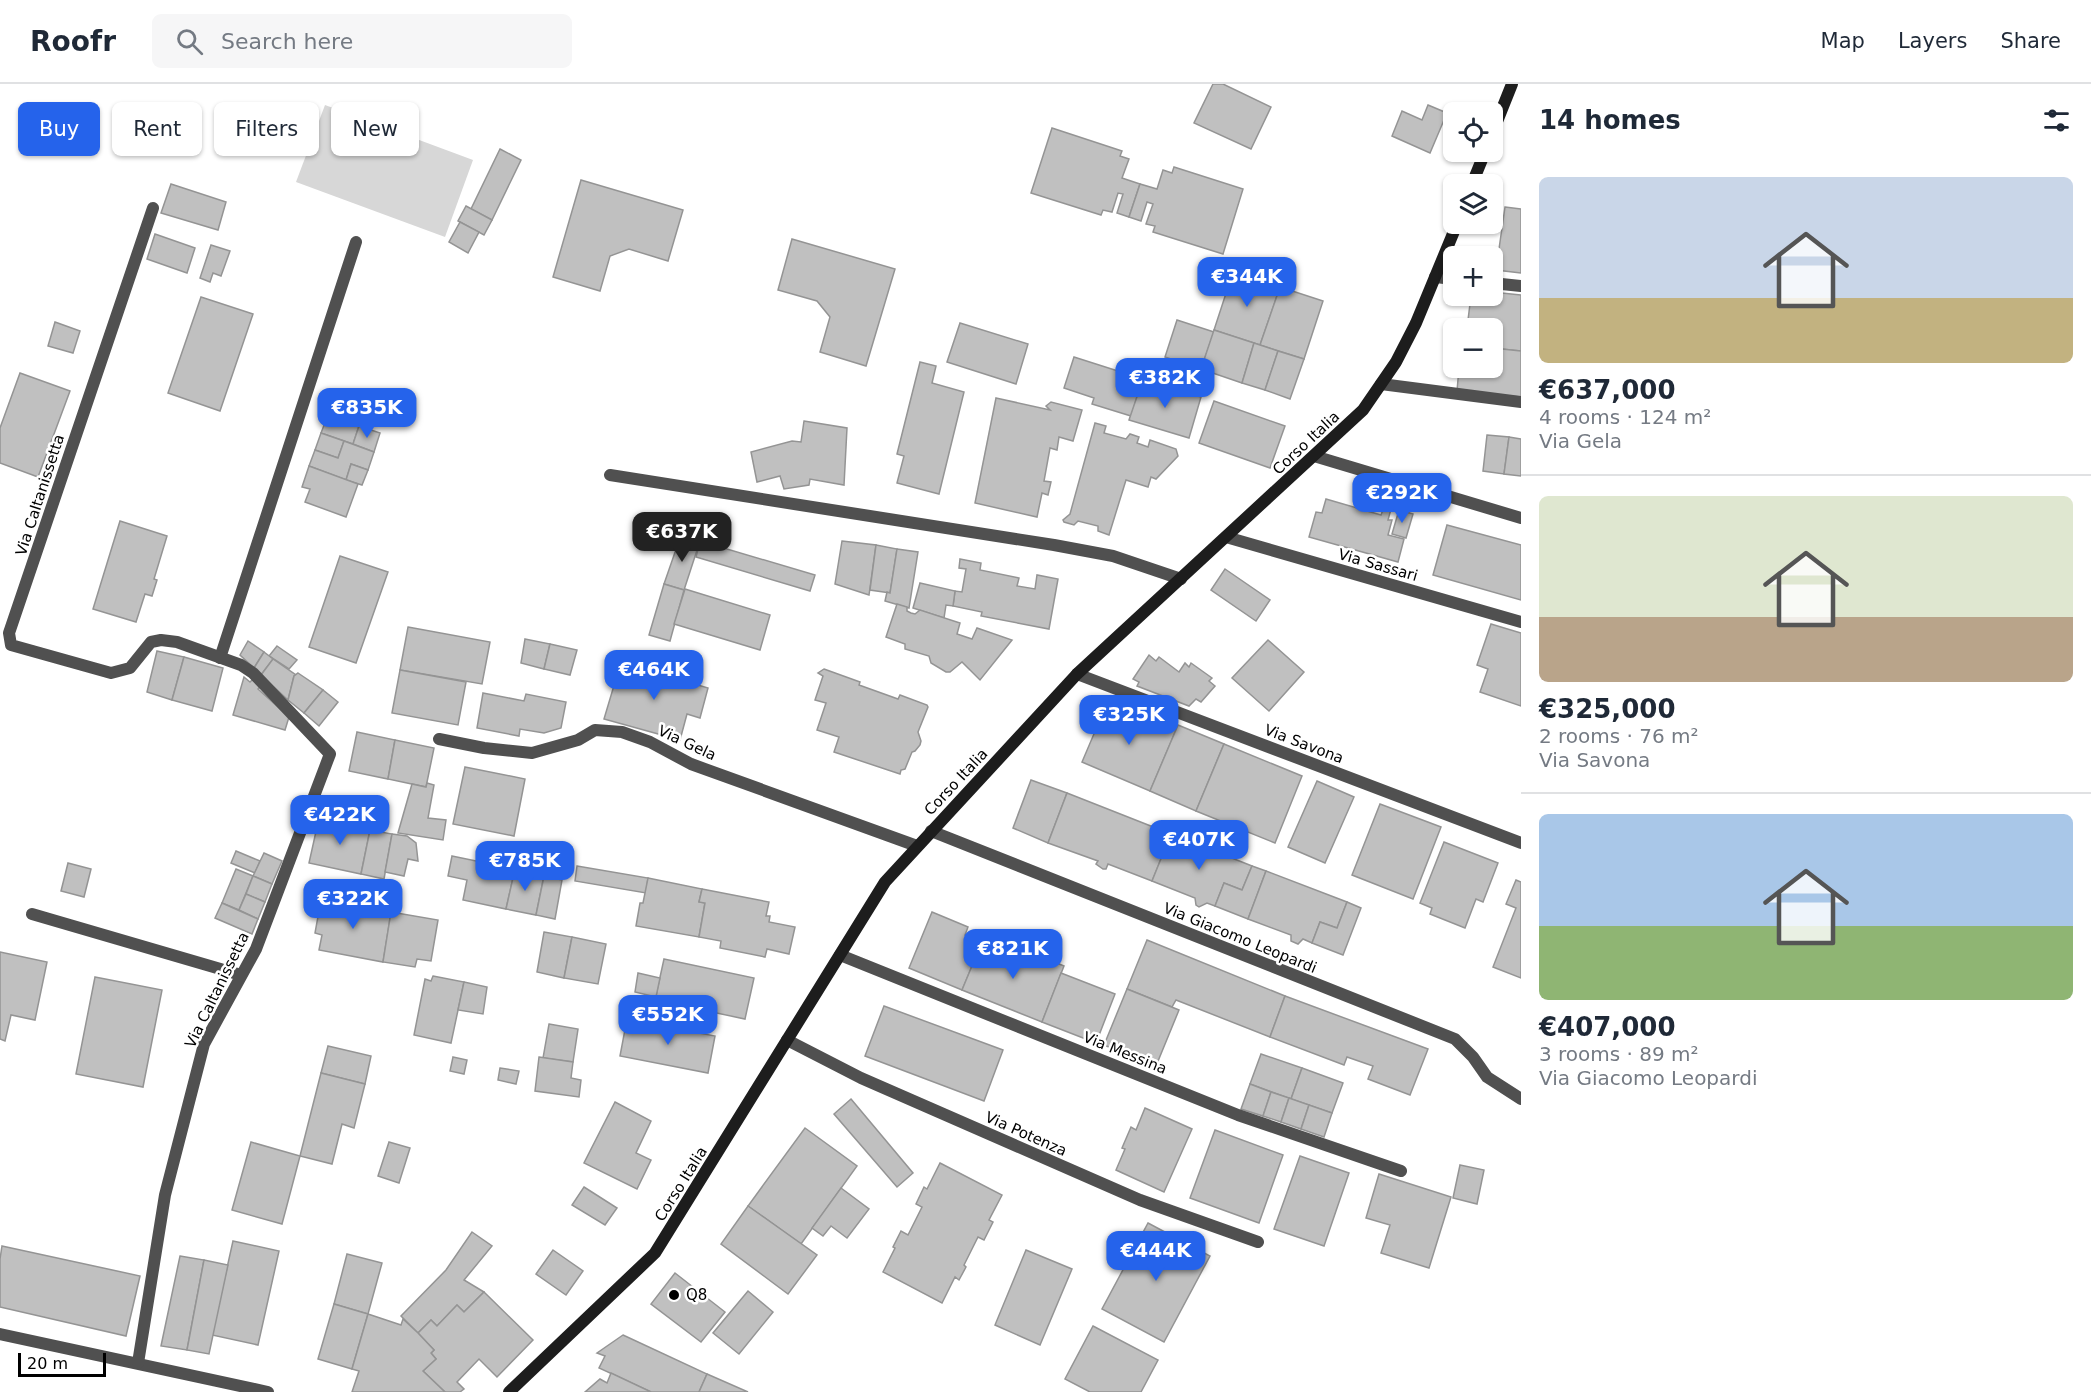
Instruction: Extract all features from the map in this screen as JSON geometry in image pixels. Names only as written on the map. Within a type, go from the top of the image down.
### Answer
[{"type":"street","points":[[1503,106],[1512,84]]},
{"type":"street","name":"Via Caltanissetta","points":[[138,1363],[165,1195],[204,1044],[255,949],[330,754],[241,665],[177,642],[161,640],[151,642],[130,668],[111,673],[6,643],[153,207]]},
{"type":"street","name":"Corso Italia","points":[[509,1392],[655,1253],[885,882],[1077,674],[1363,410],[1396,362],[1421,312],[1453,234]]},
{"type":"street","points":[[220,658],[356,242]]},
{"type":"street","points":[[1435,277],[1443,278]]},
{"type":"street","points":[[1503,284],[1521,286]]},
{"type":"street","points":[[1381,384],[1521,402]]},
{"type":"street","points":[[1314,456],[1521,518]]},
{"type":"street","points":[[610,475],[1064,547],[1113,556],[1180,579]]},
{"type":"street","name":"Via Sassari","points":[[1226,537],[1521,622]]},
{"type":"street","name":"Via Savona","points":[[1077,674],[1521,843]]},
{"type":"street","name":"Via Gela","points":[[439,739],[532,753],[578,740],[595,730],[622,732],[650,742],[691,764],[917,846]]},
{"type":"street","name":"Via Giacomo Leopardi","points":[[931,831],[1455,1039],[1473,1057],[1487,1077],[1521,1099]]},
{"type":"street","points":[[32,914],[241,975]]},
{"type":"street","name":"Via Messina","points":[[840,955],[1238,1115],[1401,1171]]},
{"type":"street","name":"Via Potenza","points":[[787,1040],[861,1078],[1140,1200],[1258,1242]]},
{"type":"street","points":[[0,1334],[268,1392]]},
{"type":"shaded area","points":[[325,105],[331,107],[331,156],[419,156],[419,140],[473,160],[445,237],[296,182],[306,156],[319,156],[319,121]]},
{"type":"building","points":[[1213,84],[1223,84],[1271,107],[1251,149],[1194,123]]},
{"type":"building","points":[[1428,105],[1443,111],[1443,122],[1430,153],[1392,136],[1402,111],[1422,120]]},
{"type":"building","points":[[1052,128],[1122,151],[1120,156],[1129,159],[1122,178],[1140,184],[1129,217],[1117,213],[1123,194],[1118,193],[1112,212],[1103,210],[1101,215],[1031,193]]},
{"type":"building","points":[[500,149],[521,160],[492,220],[471,209]]},
{"type":"building","points":[[1174,167],[1243,189],[1223,254],[1153,232],[1155,226],[1146,224],[1153,204],[1147,202],[1141,221],[1129,217],[1140,184],[1157,189],[1163,170],[1172,173]]},
{"type":"building","points":[[581,180],[683,210],[668,261],[629,249],[610,256],[600,291],[553,277]]},
{"type":"building","points":[[171,184],[226,202],[218,230],[161,213]]},
{"type":"building","points":[[466,206],[492,220],[484,235],[458,221]]},
{"type":"building","points":[[1505,207],[1521,209],[1521,273],[1503,271],[1503,246],[1499,246],[1503,234]]},
{"type":"building","points":[[460,222],[479,232],[468,253],[449,242]]},
{"type":"building","points":[[155,234],[195,248],[187,273],[147,259]]},
{"type":"building","points":[[792,239],[895,269],[866,366],[820,352],[830,317],[817,301],[778,290]]},
{"type":"building","points":[[211,245],[230,251],[221,276],[213,273],[210,282],[200,278]]},
{"type":"building","points":[[1233,272],[1280,287],[1260,345],[1214,330]]},
{"type":"building","points":[[1280,287],[1323,301],[1304,359],[1260,345]]},
{"type":"building","points":[[1503,293],[1521,295],[1521,351],[1503,349],[1503,318],[1468,318],[1470,306],[1503,306]]},
{"type":"building","points":[[201,297],[253,314],[220,411],[168,393]]},
{"type":"building","points":[[1177,320],[1214,332],[1201,369],[1165,357]]},
{"type":"building","points":[[55,322],[80,331],[73,353],[48,346]]},
{"type":"building","points":[[960,323],[1028,344],[1016,384],[947,362]]},
{"type":"building","points":[[1214,330],[1254,343],[1242,383],[1201,369]]},
{"type":"building","points":[[1254,343],[1278,351],[1265,390],[1242,383]]},
{"type":"building","points":[[1503,349],[1521,351],[1521,397],[1457,391],[1458,378],[1503,378]]},
{"type":"building","points":[[1278,351],[1304,359],[1290,399],[1265,390]]},
{"type":"building","points":[[1074,357],[1143,379],[1131,416],[1092,404],[1094,398],[1064,388]]},
{"type":"building","points":[[920,362],[936,366],[932,383],[964,392],[939,494],[897,483],[904,456],[897,454]]},
{"type":"building","points":[[20,373],[70,391],[38,477],[0,463],[0,428]]},
{"type":"building","points":[[1143,379],[1201,397],[1189,438],[1129,420]]},
{"type":"building","points":[[996,398],[1050,410],[1046,406],[1051,402],[1082,410],[1073,441],[1059,437],[1057,450],[1050,448],[1044,481],[1051,482],[1048,495],[1042,493],[1037,517],[975,503]]},
{"type":"building","points":[[1214,401],[1285,426],[1270,468],[1199,443]]},
{"type":"building","points":[[328,415],[359,426],[353,444],[321,433]]},
{"type":"building","points":[[804,421],[847,428],[844,485],[810,479],[809,485],[784,489],[780,476],[757,482],[751,452],[792,441],[801,442]]},
{"type":"building","points":[[1095,423],[1106,426],[1104,433],[1126,439],[1130,434],[1139,437],[1137,443],[1148,447],[1150,440],[1176,449],[1178,456],[1156,479],[1151,477],[1148,487],[1126,480],[1109,535],[1098,531],[1098,526],[1078,521],[1074,525],[1063,520],[1070,514]]},
{"type":"building","points":[[359,426],[380,433],[374,452],[353,444]]},
{"type":"building","points":[[321,433],[344,441],[338,458],[315,450]]},
{"type":"building","points":[[1487,435],[1509,437],[1504,474],[1483,471]]},
{"type":"building","points":[[1509,437],[1521,439],[1521,476],[1504,474]]},
{"type":"building","points":[[344,441],[374,452],[368,470],[351,464],[346,480],[309,466],[315,450],[338,458]]},
{"type":"building","points":[[351,464],[368,470],[362,485],[346,480]]},
{"type":"building","points":[[309,466],[358,484],[346,517],[305,502],[310,489],[302,487]]},
{"type":"building","points":[[1326,499],[1381,515],[1384,507],[1391,509],[1388,520],[1392,520],[1388,535],[1404,539],[1398,562],[1309,537],[1316,512],[1322,513]]},
{"type":"building","points":[[1399,510],[1413,514],[1406,538],[1392,534]]},
{"type":"building","points":[[120,521],[167,536],[154,579],[157,580],[152,596],[145,594],[136,622],[93,609]]},
{"type":"building","points":[[1447,525],[1521,545],[1521,600],[1433,575]]},
{"type":"building","points":[[681,535],[700,541],[684,590],[664,584]]},
{"type":"building","points":[[700,541],[815,575],[810,591],[696,557]]},
{"type":"building","points":[[842,541],[876,545],[869,595],[835,584]]},
{"type":"building","points":[[876,545],[897,549],[890,593],[870,590]]},
{"type":"building","points":[[897,549],[918,552],[909,608],[885,601],[887,592],[890,593]]},
{"type":"building","points":[[340,556],[388,572],[356,663],[309,647]]},
{"type":"building","points":[[960,559],[981,563],[980,570],[1019,578],[1017,586],[1035,589],[1037,575],[1058,579],[1049,629],[981,616],[982,612],[953,606],[955,591],[962,592],[966,569],[959,568]]},
{"type":"building","points":[[1225,569],[1270,600],[1256,621],[1211,590]]},
{"type":"building","points":[[920,583],[955,591],[953,606],[946,605],[944,618],[913,608]]},
{"type":"building","points":[[664,584],[684,590],[670,641],[649,635]]},
{"type":"building","points":[[685,589],[770,615],[760,650],[674,624]]},
{"type":"building","points":[[897,604],[907,607],[907,611],[911,613],[915,614],[920,610],[960,623],[957,634],[972,639],[977,628],[1012,640],[980,680],[962,662],[950,672],[946,672],[931,663],[929,656],[905,649],[905,644],[886,637]]},
{"type":"building","points":[[1491,624],[1521,633],[1521,706],[1480,692],[1488,669],[1477,665]]},
{"type":"building","points":[[408,627],[490,642],[482,684],[400,670]]},
{"type":"building","points":[[525,639],[550,644],[544,669],[521,663]]},
{"type":"building","points":[[1268,640],[1304,672],[1269,711],[1232,678]]},
{"type":"building","points":[[248,641],[264,652],[254,668],[240,655]]},
{"type":"building","points":[[550,644],[577,650],[570,675],[544,669]]},
{"type":"building","points":[[277,646],[297,660],[289,669],[269,656]]},
{"type":"building","points":[[157,651],[184,657],[172,700],[147,692]]},
{"type":"building","points":[[264,652],[273,659],[261,675],[254,668]]},
{"type":"building","points":[[1149,655],[1156,661],[1159,657],[1179,672],[1185,663],[1189,667],[1191,663],[1212,678],[1209,681],[1215,686],[1201,702],[1196,699],[1189,706],[1137,686],[1139,682],[1133,679]]},
{"type":"building","points":[[184,657],[223,668],[212,711],[172,700]]},
{"type":"building","points":[[273,659],[296,675],[288,700],[261,675]]},
{"type":"building","points":[[621,662],[708,688],[700,718],[687,714],[680,740],[604,719]]},
{"type":"building","points":[[824,669],[898,699],[900,695],[927,705],[918,732],[920,745],[912,752],[905,769],[901,770],[900,774],[834,752],[839,737],[817,730],[826,703],[815,700],[823,676],[818,673]]},
{"type":"building","points":[[400,670],[466,682],[458,725],[392,713]]},
{"type":"building","points":[[298,673],[323,690],[304,713],[288,700],[294,676]]},
{"type":"building","points":[[244,677],[250,682],[253,679],[261,686],[258,689],[289,717],[285,730],[233,715]]},
{"type":"building","points":[[323,690],[338,702],[319,726],[304,713]]},
{"type":"building","points":[[483,693],[524,701],[526,694],[566,702],[561,728],[544,733],[520,729],[519,736],[477,728]]},
{"type":"building","points":[[1108,701],[1176,730],[1150,791],[1082,762]]},
{"type":"building","points":[[1178,725],[1224,744],[1196,811],[1150,791]]},
{"type":"building","points":[[357,732],[395,740],[388,779],[349,771]]},
{"type":"building","points":[[395,740],[434,748],[426,787],[388,779]]},
{"type":"building","points":[[1224,744],[1302,776],[1275,843],[1196,811]]},
{"type":"building","points":[[465,767],[525,779],[514,836],[453,824]]},
{"type":"building","points":[[1031,780],[1067,793],[1048,843],[1013,828]]},
{"type":"building","points":[[1317,781],[1354,797],[1325,863],[1288,847]]},
{"type":"building","points":[[427,783],[434,785],[428,818],[446,820],[443,840],[398,833],[412,784],[426,787]]},
{"type":"building","points":[[1067,793],[1171,834],[1152,881],[1108,864],[1106,869],[1103,869],[1096,864],[1098,861],[1048,843]]},
{"type":"building","points":[[1380,804],[1441,827],[1413,899],[1352,875]]},
{"type":"building","points":[[319,818],[370,830],[361,874],[309,863]]},
{"type":"building","points":[[370,830],[392,834],[384,879],[361,874]]},
{"type":"building","points":[[392,834],[407,836],[416,843],[418,861],[408,859],[404,876],[385,872]]},
{"type":"building","points":[[1171,834],[1252,866],[1242,890],[1224,883],[1215,906],[1207,903],[1199,907],[1196,905],[1195,898],[1152,881]]},
{"type":"building","points":[[1444,842],[1498,863],[1483,902],[1476,899],[1465,928],[1430,914],[1432,908],[1420,903]]},
{"type":"building","points":[[236,851],[260,861],[255,873],[231,863]]},
{"type":"building","points":[[264,853],[282,861],[272,884],[253,876]]},
{"type":"building","points":[[452,856],[515,869],[506,909],[463,900],[467,880],[448,876]]},
{"type":"building","points":[[68,863],[91,869],[84,897],[61,891]]},
{"type":"building","points":[[577,866],[648,878],[646,893],[575,881]]},
{"type":"building","points":[[1252,866],[1266,871],[1248,919],[1215,906],[1224,883],[1242,890]]},
{"type":"building","points":[[236,869],[253,876],[239,910],[222,903]]},
{"type":"building","points":[[515,869],[544,876],[536,915],[506,909]]},
{"type":"building","points":[[1266,871],[1347,902],[1337,928],[1320,922],[1312,943],[1303,939],[1298,944],[1291,941],[1291,935],[1248,919]]},
{"type":"building","points":[[253,876],[272,884],[265,902],[246,894]]},
{"type":"building","points":[[544,876],[562,880],[555,919],[536,915]]},
{"type":"building","points":[[648,878],[702,889],[699,902],[705,903],[699,937],[636,926]]},
{"type":"building","points":[[1516,880],[1521,882],[1521,978],[1493,967],[1516,908],[1506,904]]},
{"type":"building","points":[[702,889],[769,902],[766,916],[770,916],[769,922],[795,927],[789,954],[767,949],[765,957],[720,948],[721,941],[699,937],[705,903],[699,902]]},
{"type":"building","points":[[246,894],[265,902],[258,919],[239,910]]},
{"type":"building","points":[[321,900],[391,912],[383,962],[319,950],[322,935],[315,933]]},
{"type":"building","points":[[1347,902],[1361,908],[1343,955],[1312,943],[1320,922],[1337,928]]},
{"type":"building","points":[[222,903],[258,919],[252,934],[215,918]]},
{"type":"building","points":[[391,912],[438,920],[431,961],[417,959],[415,967],[383,962]]},
{"type":"building","points":[[932,912],[968,927],[965,935],[982,942],[962,990],[909,968]]},
{"type":"building","points":[[544,932],[572,937],[564,978],[537,972]]},
{"type":"building","points":[[572,937],[606,944],[598,984],[564,978]]},
{"type":"building","points":[[1001,939],[1026,949],[1021,960],[1038,967],[1042,957],[1064,966],[1042,1022],[962,990],[982,942],[996,949]]},
{"type":"building","points":[[1147,940],[1285,996],[1270,1037],[1176,1000],[1172,1007],[1127,989]]},
{"type":"building","points":[[0,952],[47,962],[35,1020],[11,1015],[5,1041],[0,1039]]},
{"type":"building","points":[[664,959],[754,978],[745,1019],[655,1000]]},
{"type":"building","points":[[638,973],[660,978],[656,997],[635,992]]},
{"type":"building","points":[[1061,973],[1115,994],[1096,1043],[1042,1022]]},
{"type":"building","points":[[433,976],[464,982],[451,1043],[414,1035],[425,979],[431,981]]},
{"type":"building","points":[[95,977],[162,990],[143,1087],[76,1074]]},
{"type":"building","points":[[464,982],[487,987],[483,1014],[458,1010]]},
{"type":"building","points":[[1127,989],[1179,1010],[1156,1066],[1104,1045]]},
{"type":"building","points":[[1285,996],[1428,1049],[1410,1095],[1368,1079],[1373,1066],[1347,1057],[1344,1065],[1270,1037]]},
{"type":"building","points":[[884,1006],[1003,1050],[984,1101],[865,1056]]},
{"type":"building","points":[[627,1019],[715,1036],[708,1073],[620,1056]]},
{"type":"building","points":[[549,1024],[578,1029],[573,1062],[543,1058]]},
{"type":"building","points":[[328,1046],[371,1056],[365,1084],[321,1073]]},
{"type":"building","points":[[1261,1054],[1302,1068],[1291,1099],[1250,1084]]},
{"type":"building","points":[[453,1057],[467,1060],[464,1074],[450,1071]]},
{"type":"building","points":[[539,1057],[573,1062],[571,1078],[581,1080],[579,1097],[535,1091]]},
{"type":"building","points":[[500,1068],[519,1071],[516,1084],[498,1080]]},
{"type":"building","points":[[1302,1068],[1343,1083],[1332,1113],[1291,1099]]},
{"type":"building","points":[[321,1073],[365,1084],[354,1128],[342,1124],[332,1164],[300,1156]]},
{"type":"building","points":[[1250,1084],[1271,1092],[1263,1116],[1241,1109]]},
{"type":"building","points":[[1271,1092],[1289,1098],[1281,1122],[1263,1116]]},
{"type":"building","points":[[1289,1098],[1309,1105],[1301,1129],[1281,1122]]},
{"type":"building","points":[[851,1099],[913,1173],[897,1187],[834,1114]]},
{"type":"building","points":[[615,1102],[651,1121],[636,1153],[651,1160],[637,1189],[584,1163]]},
{"type":"building","points":[[1309,1105],[1332,1113],[1324,1137],[1301,1129]]},
{"type":"building","points":[[1145,1108],[1192,1129],[1164,1192],[1116,1170],[1131,1127],[1136,1130]]},
{"type":"building","points":[[805,1128],[857,1166],[801,1244],[748,1206]]},
{"type":"building","points":[[1215,1130],[1283,1155],[1259,1223],[1190,1198]]},
{"type":"building","points":[[251,1142],[300,1156],[282,1224],[232,1210]]},
{"type":"building","points":[[389,1142],[410,1148],[399,1183],[378,1176]]},
{"type":"building","points":[[1300,1156],[1349,1173],[1324,1246],[1274,1229]]},
{"type":"building","points":[[940,1163],[1002,1195],[989,1220],[993,1222],[984,1240],[978,1237],[959,1280],[955,1277],[942,1303],[883,1272],[901,1231],[908,1235],[922,1207],[916,1204],[924,1187],[927,1189]]},
{"type":"building","points":[[1460,1165],[1484,1170],[1477,1204],[1453,1198]]},
{"type":"building","points":[[1379,1174],[1451,1197],[1429,1268],[1381,1253],[1390,1225],[1366,1218]]},
{"type":"building","points":[[584,1187],[617,1208],[605,1225],[572,1205]]},
{"type":"building","points":[[841,1188],[869,1209],[847,1238],[831,1226],[823,1236],[812,1228]]},
{"type":"building","points":[[748,1206],[817,1255],[788,1294],[721,1244]]},
{"type":"building","points":[[1148,1223],[1210,1256],[1164,1342],[1102,1309]]},
{"type":"building","points":[[472,1232],[492,1246],[464,1280],[484,1292],[464,1312],[457,1305],[437,1326],[431,1320],[418,1333],[401,1316],[446,1270]]},
{"type":"building","points":[[233,1241],[279,1251],[258,1345],[212,1335]]},
{"type":"building","points":[[2,1246],[140,1276],[126,1336],[0,1307]]},
{"type":"building","points":[[553,1250],[583,1271],[566,1295],[536,1274]]},
{"type":"building","points":[[1026,1250],[1072,1269],[1040,1345],[995,1325]]},
{"type":"building","points":[[347,1254],[382,1263],[368,1314],[334,1304]]},
{"type":"building","points":[[180,1256],[204,1260],[187,1350],[161,1346]]},
{"type":"building","points":[[204,1260],[228,1265],[209,1354],[187,1350]]},
{"type":"building","points":[[675,1273],[725,1312],[701,1342],[651,1304]]},
{"type":"building","points":[[748,1291],[773,1312],[739,1354],[713,1333]]},
{"type":"building","points":[[484,1292],[533,1340],[497,1377],[479,1359],[457,1382],[464,1389],[460,1392],[445,1392],[423,1371],[436,1359],[431,1353],[434,1350],[418,1333],[431,1320],[437,1326],[457,1305],[464,1312]]},
{"type":"building","points":[[334,1304],[368,1314],[352,1369],[318,1359]]},
{"type":"building","points":[[368,1314],[401,1325],[403,1319],[418,1333],[434,1350],[431,1353],[436,1359],[423,1371],[445,1392],[352,1392],[359,1371],[352,1369]]},
{"type":"building","points":[[1093,1326],[1158,1360],[1141,1392],[1090,1392],[1065,1379]]},
{"type":"building","points":[[623,1335],[707,1374],[699,1392],[651,1392],[599,1368],[605,1356],[597,1353]]},
{"type":"building","points":[[611,1373],[651,1392],[585,1392],[600,1379],[607,1383]]},
{"type":"building","points":[[707,1374],[748,1392],[699,1392]]},
{"type":"place","name":"Q8","points":[[674,1295]]}]
